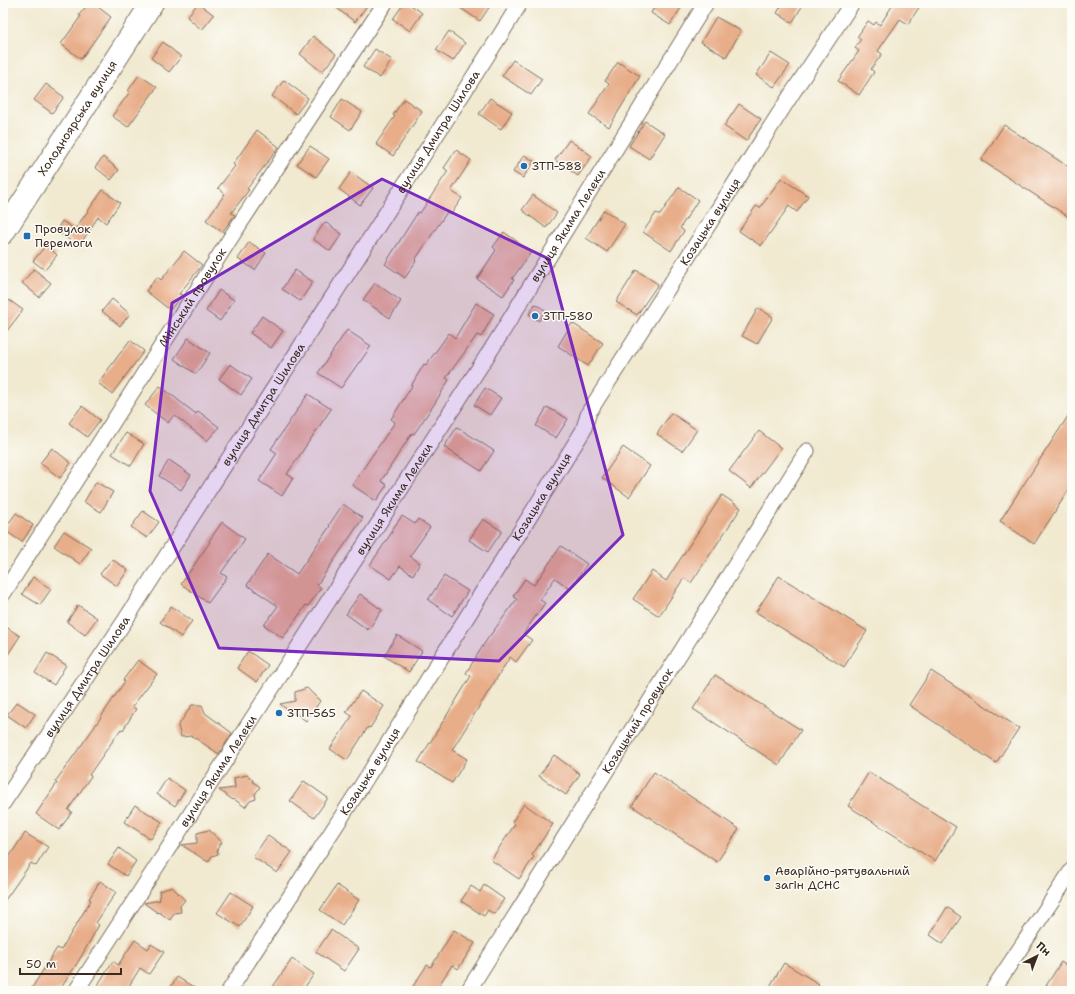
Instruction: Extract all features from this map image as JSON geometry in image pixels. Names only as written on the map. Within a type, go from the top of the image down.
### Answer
[{"type":"main road","name":"Холодноярська вулиця","points":[[3,232],[152,3]]},
{"type":"street","name":"Мінський провулок","points":[[3,594],[235,231],[385,3]]},
{"type":"street","name":"вулиця Дмитра Шилова","points":[[3,803],[126,619],[520,3]]},
{"type":"street","name":"вулиця Якима Лелеки","points":[[76,991],[494,345],[706,3]]},
{"type":"street","name":"Козацька вулиця","points":[[229,991],[362,785],[575,444],[583,431],[589,412],[784,106],[852,3]]},
{"type":"street","name":"Козацький провулок","points":[[468,991],[807,451]]},
{"type":"street","points":[[992,991],[1072,870]]},
{"type":"highlighted area","points":[[382,179],[549,259],[623,535],[499,661],[219,648],[150,491],[172,303]]},
{"type":"building","points":[[89,3],[93,3],[111,17],[81,59],[61,44],[81,16],[79,15]]},
{"type":"building","points":[[198,3],[214,15],[202,30],[187,17]]},
{"type":"building","points":[[330,3],[369,3],[355,22]]},
{"type":"building","points":[[404,3],[408,3],[422,13],[410,31],[393,19]]},
{"type":"building","points":[[453,3],[492,3],[480,21]]},
{"type":"building","points":[[657,3],[684,3],[670,25],[651,13]]},
{"type":"building","points":[[783,3],[804,3],[792,23],[777,13]]},
{"type":"building","points":[[894,3],[922,3],[908,24],[900,19],[878,51],[882,54],[871,69],[874,72],[859,95],[838,81],[859,51],[855,48],[861,39],[857,37],[868,21],[874,25],[876,22],[880,25]]},
{"type":"building","points":[[716,17],[741,31],[726,57],[701,42]]},
{"type":"building","points":[[449,31],[465,43],[453,61],[436,50]]},
{"type":"building","points":[[313,36],[336,54],[322,72],[300,54]]},
{"type":"building","points":[[163,42],[181,57],[169,72],[151,58]]},
{"type":"building","points":[[375,49],[392,60],[380,78],[363,67]]},
{"type":"building","points":[[771,53],[790,65],[774,87],[756,75]]},
{"type":"building","points":[[513,60],[542,79],[531,95],[502,76]]},
{"type":"building","points":[[618,62],[640,76],[609,127],[589,114],[609,84],[605,81]]},
{"type":"building","points":[[139,75],[157,87],[128,127],[112,116],[130,92],[128,91]]},
{"type":"building","points":[[284,80],[308,98],[296,114],[272,96]]},
{"type":"building","points":[[46,84],[64,97],[52,113],[34,100]]},
{"type":"building","points":[[490,98],[512,112],[501,129],[479,114]]},
{"type":"building","points":[[342,99],[362,112],[350,130],[331,117]]},
{"type":"building","points":[[404,99],[422,111],[393,156],[376,144],[395,116],[393,115]]},
{"type":"building","points":[[739,104],[761,119],[746,141],[724,126]]},
{"type":"building","points":[[645,121],[665,134],[649,159],[629,146]]},
{"type":"building","points":[[1004,125],[1072,169],[1072,219],[981,160]]},
{"type":"building","points":[[257,130],[279,147],[247,189],[249,190],[231,213],[235,215],[222,232],[206,220],[225,194],[218,188],[235,166],[233,164]]},
{"type":"building","points":[[569,140],[592,156],[578,176],[555,160]]},
{"type":"building","points":[[310,146],[329,159],[316,177],[297,164]]},
{"type":"building","points":[[456,150],[471,160],[451,191],[462,198],[451,214],[447,212],[415,260],[416,261],[405,278],[385,264],[418,212],[420,213],[448,171],[444,168]]},
{"type":"building","name":"ЗТП-588","points":[[524,155],[534,161],[523,178],[513,172]]},
{"type":"building","points":[[103,157],[119,170],[111,180],[95,167]]},
{"type":"building","points":[[351,172],[373,188],[360,205],[339,189]]},
{"type":"building","points":[[781,178],[808,196],[797,212],[789,206],[761,246],[739,231],[756,206],[760,208]]},
{"type":"building","points":[[679,187],[698,200],[680,228],[684,231],[671,251],[643,232],[656,213],[660,215]]},
{"type":"building","points":[[103,190],[120,203],[106,223],[98,217],[79,246],[56,231],[62,221],[75,229]]},
{"type":"building","points":[[533,195],[557,213],[546,228],[522,210]]},
{"type":"building","points":[[604,210],[625,224],[607,252],[586,238]]},
{"type":"building","points":[[325,222],[342,234],[330,251],[313,239]]},
{"type":"building","points":[[504,232],[531,252],[512,279],[514,280],[503,296],[477,279],[496,250],[493,247]]},
{"type":"building","points":[[249,242],[266,253],[255,270],[238,259]]},
{"type":"building","points":[[46,245],[57,255],[45,270],[33,261]]},
{"type":"building","points":[[184,251],[202,265],[179,294],[182,295],[170,310],[146,291],[157,277],[161,280]]},
{"type":"building","points":[[34,269],[51,283],[39,297],[22,283]]},
{"type":"building","points":[[295,270],[313,282],[300,301],[282,289]]},
{"type":"building","points":[[636,270],[658,284],[637,315],[616,302]]},
{"type":"building","points":[[375,283],[401,301],[390,318],[363,300]]},
{"type":"building","points":[[219,290],[234,300],[220,321],[206,311]]},
{"type":"building","points":[[112,299],[130,314],[120,326],[102,311]]},
{"type":"building","points":[[9,300],[23,310],[3,336],[3,308]]},
{"type":"building","points":[[476,303],[494,314],[481,337],[477,335],[446,378],[449,380],[435,403],[414,434],[412,433],[381,481],[387,485],[376,501],[352,485],[395,422],[391,419],[424,364],[426,365],[449,333],[455,338]]},
{"type":"building","points":[[535,304],[545,310],[539,321],[529,314]]},
{"type":"building","points":[[758,308],[773,317],[757,344],[742,336]]},
{"type":"building","points":[[262,316],[283,331],[271,348],[250,333]]},
{"type":"building","points":[[572,323],[603,343],[588,366],[558,346]]},
{"type":"building","points":[[347,330],[371,346],[341,388],[318,373]]},
{"type":"building","points":[[188,338],[210,353],[196,374],[174,359]]},
{"type":"building","points":[[130,340],[144,351],[112,394],[98,383]]},
{"type":"building","points":[[230,364],[252,379],[241,395],[219,379]]},
{"type":"building","points":[[160,386],[196,414],[198,411],[219,427],[207,441],[174,415],[168,423],[145,405]]},
{"type":"building","points":[[485,388],[501,398],[490,415],[474,405]]},
{"type":"building","points":[[308,394],[331,409],[287,474],[293,478],[282,496],[259,481],[277,453],[271,449]]},
{"type":"building","points":[[82,406],[100,420],[87,437],[69,423]]},
{"type":"building","points":[[547,407],[568,419],[556,438],[536,426]]},
{"type":"building","points":[[1072,410],[1072,485],[1034,544],[1000,521]]},
{"type":"building","points":[[671,413],[697,430],[682,451],[657,434]]},
{"type":"building","points":[[457,427],[494,451],[481,471],[444,447]]},
{"type":"building","points":[[759,431],[781,448],[751,488],[729,471]]},
{"type":"building","points":[[126,433],[144,444],[131,466],[112,454]]},
{"type":"building","points":[[623,447],[650,466],[629,497],[602,478]]},
{"type":"building","points":[[52,448],[71,463],[60,478],[40,463]]},
{"type":"building","points":[[169,460],[191,475],[181,490],[159,476]]},
{"type":"building","points":[[96,482],[113,492],[101,512],[84,502]]},
{"type":"building","points":[[722,495],[741,508],[691,583],[684,578],[659,616],[633,599],[652,571],[666,581]]},
{"type":"building","points":[[343,504],[363,518],[317,585],[321,588],[308,606],[306,605],[283,638],[264,625],[278,606],[247,585],[268,554],[297,574],[330,526],[329,525]]},
{"type":"building","points":[[143,511],[159,522],[147,538],[131,527]]},
{"type":"building","points":[[16,513],[33,525],[22,542],[4,530]]},
{"type":"building","points":[[402,516],[415,524],[418,519],[430,527],[410,556],[420,563],[413,575],[400,566],[391,579],[370,565]]},
{"type":"building","points":[[483,519],[502,531],[488,552],[469,540]]},
{"type":"building","points":[[222,522],[245,539],[221,573],[227,577],[208,603],[181,584]]},
{"type":"building","points":[[64,531],[91,548],[80,564],[54,546]]},
{"type":"building","points":[[561,546],[587,564],[570,589],[555,578],[540,600],[545,603],[523,634],[532,640],[516,662],[510,657],[452,750],[467,759],[452,783],[418,762],[471,676],[466,673],[486,641],[517,599],[513,596],[525,579],[534,585]]},
{"type":"building","points":[[112,559],[128,570],[117,586],[100,574]]},
{"type":"building","points":[[444,576],[468,591],[452,616],[428,600]]},
{"type":"building","points":[[779,576],[867,631],[844,667],[756,612]]},
{"type":"building","points":[[33,577],[51,589],[40,605],[22,594]]},
{"type":"building","points":[[360,594],[382,610],[368,630],[346,614]]},
{"type":"building","points":[[78,605],[97,618],[85,635],[67,622]]},
{"type":"building","points":[[171,606],[192,621],[181,637],[160,622]]},
{"type":"building","points":[[3,625],[20,636],[3,662]]},
{"type":"building","points":[[397,635],[422,651],[409,672],[384,656]]},
{"type":"building","points":[[248,651],[268,665],[257,682],[237,668]]},
{"type":"building","points":[[47,653],[66,665],[54,685],[35,673]]},
{"type":"building","points":[[138,660],[157,674],[132,707],[136,709],[123,730],[121,729],[89,775],[91,776],[68,810],[72,812],[59,830],[36,814],[57,783],[55,782],[93,729],[125,681],[123,680]]},
{"type":"building","points":[[931,671],[1019,728],[996,763],[909,705]]},
{"type":"building","points":[[715,675],[801,730],[779,765],[693,709]]},
{"type":"building","points":[[307,688],[320,701],[316,707],[316,712],[310,714],[306,721],[294,712],[293,714],[280,704],[295,701],[295,692]]},
{"type":"building","points":[[361,691],[384,706],[370,728],[368,727],[347,760],[330,749],[352,716],[346,712]]},
{"type":"building","points":[[17,702],[35,714],[26,728],[7,715]]},
{"type":"building","points":[[192,705],[202,705],[205,713],[232,733],[219,754],[192,736],[181,737],[178,726]]},
{"type":"building","points":[[554,755],[580,774],[566,795],[539,776]]},
{"type":"building","points":[[654,772],[739,829],[717,862],[632,806]]},
{"type":"building","points":[[869,772],[956,827],[935,861],[848,806]]},
{"type":"building","points":[[247,775],[260,787],[255,794],[256,799],[250,801],[245,807],[219,790],[235,788],[234,778]]},
{"type":"building","points":[[167,778],[185,790],[175,806],[157,794]]},
{"type":"building","points":[[304,781],[328,798],[314,818],[290,801]]},
{"type":"building","points":[[524,804],[553,824],[532,855],[534,857],[519,879],[491,860],[515,824],[512,822]]},
{"type":"building","points":[[135,805],[162,822],[151,839],[124,822]]},
{"type":"building","points":[[209,830],[222,842],[217,849],[218,854],[212,856],[208,862],[182,845],[197,843],[197,833]]},
{"type":"building","points":[[25,833],[48,847],[36,866],[31,863],[3,903],[3,866]]},
{"type":"building","points":[[268,835],[292,852],[277,873],[253,857]]},
{"type":"building","points":[[119,848],[136,861],[126,876],[108,864]]},
{"type":"building","points":[[100,881],[116,892],[96,923],[99,925],[78,962],[59,991],[30,991],[57,948],[61,950],[91,900],[89,899]]},
{"type":"building","points":[[337,885],[359,900],[342,925],[320,910]]},
{"type":"building","points":[[484,885],[504,899],[494,914],[488,910],[484,916],[461,901],[471,886],[480,892]]},
{"type":"building","points":[[172,887],[185,900],[180,906],[181,912],[174,913],[170,920],[144,903],[160,900],[159,891]]},
{"type":"building","points":[[231,892],[253,906],[240,927],[217,913]]},
{"type":"building","points":[[947,907],[961,917],[943,944],[930,935]]},
{"type":"building","points":[[331,930],[359,949],[344,971],[316,952]]},
{"type":"building","points":[[454,930],[475,943],[458,969],[452,965],[435,991],[410,991],[427,965],[431,967]]},
{"type":"building","points":[[135,940],[148,949],[151,944],[164,952],[149,974],[140,968],[126,991],[94,991],[113,961],[118,965]]},
{"type":"building","points":[[292,959],[314,974],[302,991],[270,991]]},
{"type":"building","points":[[1061,962],[1072,969],[1072,991],[1053,991],[1046,986]]},
{"type":"building","points":[[784,963],[819,984],[814,991],[767,991]]},
{"type":"building","points":[[177,977],[200,991],[168,991]]},
{"type":"place","name":"ЗТП-588","points":[[524,166]]},
{"type":"place","name":"Провулок Перемоги","points":[[27,236]]},
{"type":"place","name":"ЗТП-580","points":[[535,316]]},
{"type":"place","name":"ЗТП-565","points":[[279,713]]},
{"type":"place","name":"Аварійно-рятувальний загін ДСНС","points":[[767,878]]}]
